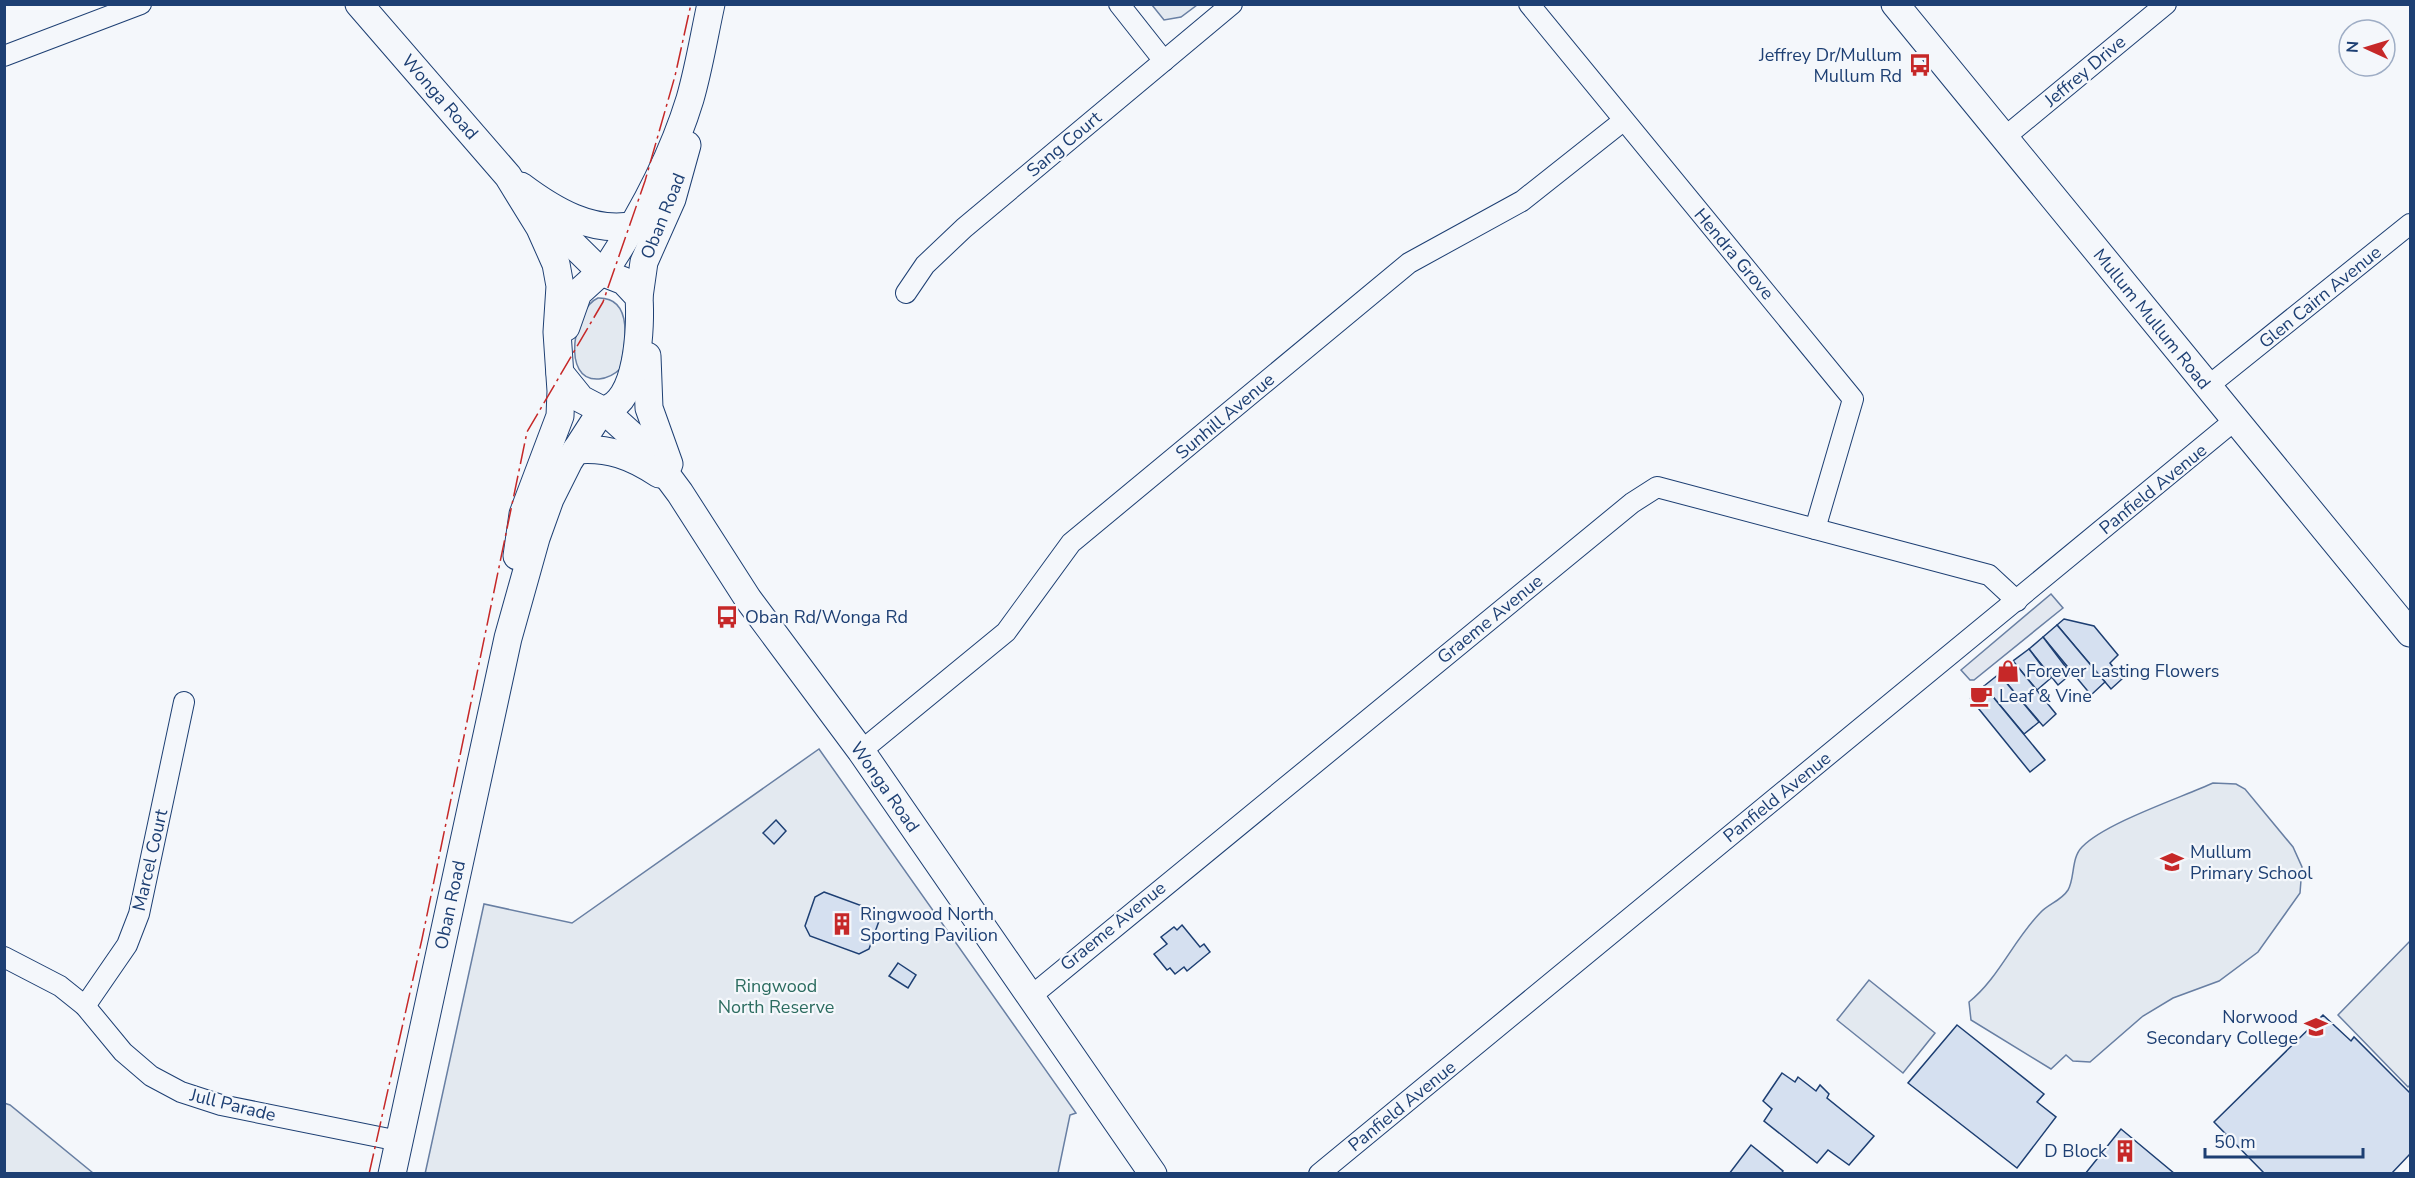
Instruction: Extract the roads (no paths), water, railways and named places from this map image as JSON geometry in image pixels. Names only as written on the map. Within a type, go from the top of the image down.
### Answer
[{"type":"main road","name":"Wonga Road","points":[[360,4],[514,184]]},
{"type":"main road","name":"Oban Road","points":[[392,1173],[508,638],[541,521],[556,485],[576,450],[604,410],[623,393],[634,372],[644,262],[672,199],[683,165],[690,99],[711,4]]},
{"type":"main road","name":"Mullum Mullum Road","points":[[1895,4],[2410,633]]},
{"type":"main road","name":"Oban Road","points":[[508,638],[521,526],[558,423],[560,371],[572,305],[578,293],[603,272],[635,225],[658,180],[690,99]]},
{"type":"main road","points":[[514,184],[567,215],[611,227],[635,225]]},
{"type":"main road","points":[[514,184],[603,272],[624,281],[639,299],[646,329],[649,408],[677,489]]},
{"type":"main road","points":[[514,184],[545,237],[559,276],[557,332],[560,371]]},
{"type":"main road","name":"Wonga Road","points":[[560,371],[581,399],[604,410],[648,450],[677,489],[748,599],[861,750],[1153,1173]]},
{"type":"main road","points":[[576,450],[597,448],[618,453],[638,461],[677,489]]},
{"type":"street","points":[[4,56],[141,4]]},
{"type":"street","points":[[1119,4],[1164,60]]},
{"type":"street","name":"Sang Court","points":[[906,292],[925,265],[964,228],[1232,4]]},
{"type":"street","name":"Hendra Grove","points":[[1529,4],[1853,399],[1815,529]]},
{"type":"street","name":"Jeffrey Drive","points":[[2005,137],[2166,4]]},
{"type":"street","name":"Sunhill Avenue","points":[[861,750],[1006,632],[1071,543],[1409,263],[1522,201],[1623,121]]},
{"type":"street","name":"Glen Cairn Avenue","points":[[2207,387],[2410,224]]},
{"type":"street","name":"Panfield Avenue","points":[[1319,1173],[2235,420]]},
{"type":"street","name":"Graeme Avenue","points":[[1030,997],[1644,493],[1657,487],[1989,575],[2017,601]]},
{"type":"street","name":"Marcel Court","points":[[85,1006],[127,945],[139,914],[184,702]]},
{"type":"street","name":"Jull Parade","points":[[4,957],[60,986],[85,1006],[123,1052],[152,1076],[181,1092],[221,1105],[399,1141]]},
{"type":"place","name":"Jeffrey Dr/Mullum Mullum Rd","points":[[1920,65]]},
{"type":"place","name":"Oban Rd/Wonga Rd","points":[[727,617]]},
{"type":"place","name":"Forever Lasting Flowers","points":[[2008,671]]},
{"type":"place","name":"Leaf & Vine","points":[[1981,696]]},
{"type":"place","name":"Mullum Primary School","points":[[2172,862]]},
{"type":"place","name":"Ringwood North Sporting Pavilion","points":[[842,924]]},
{"type":"place","name":"Norwood Secondary College","points":[[2316,1027]]},
{"type":"place","name":"D Block","points":[[2125,1151]]},
{"type":"park label","name":"Ringwood North Reserve","points":[[776,996]]}]
